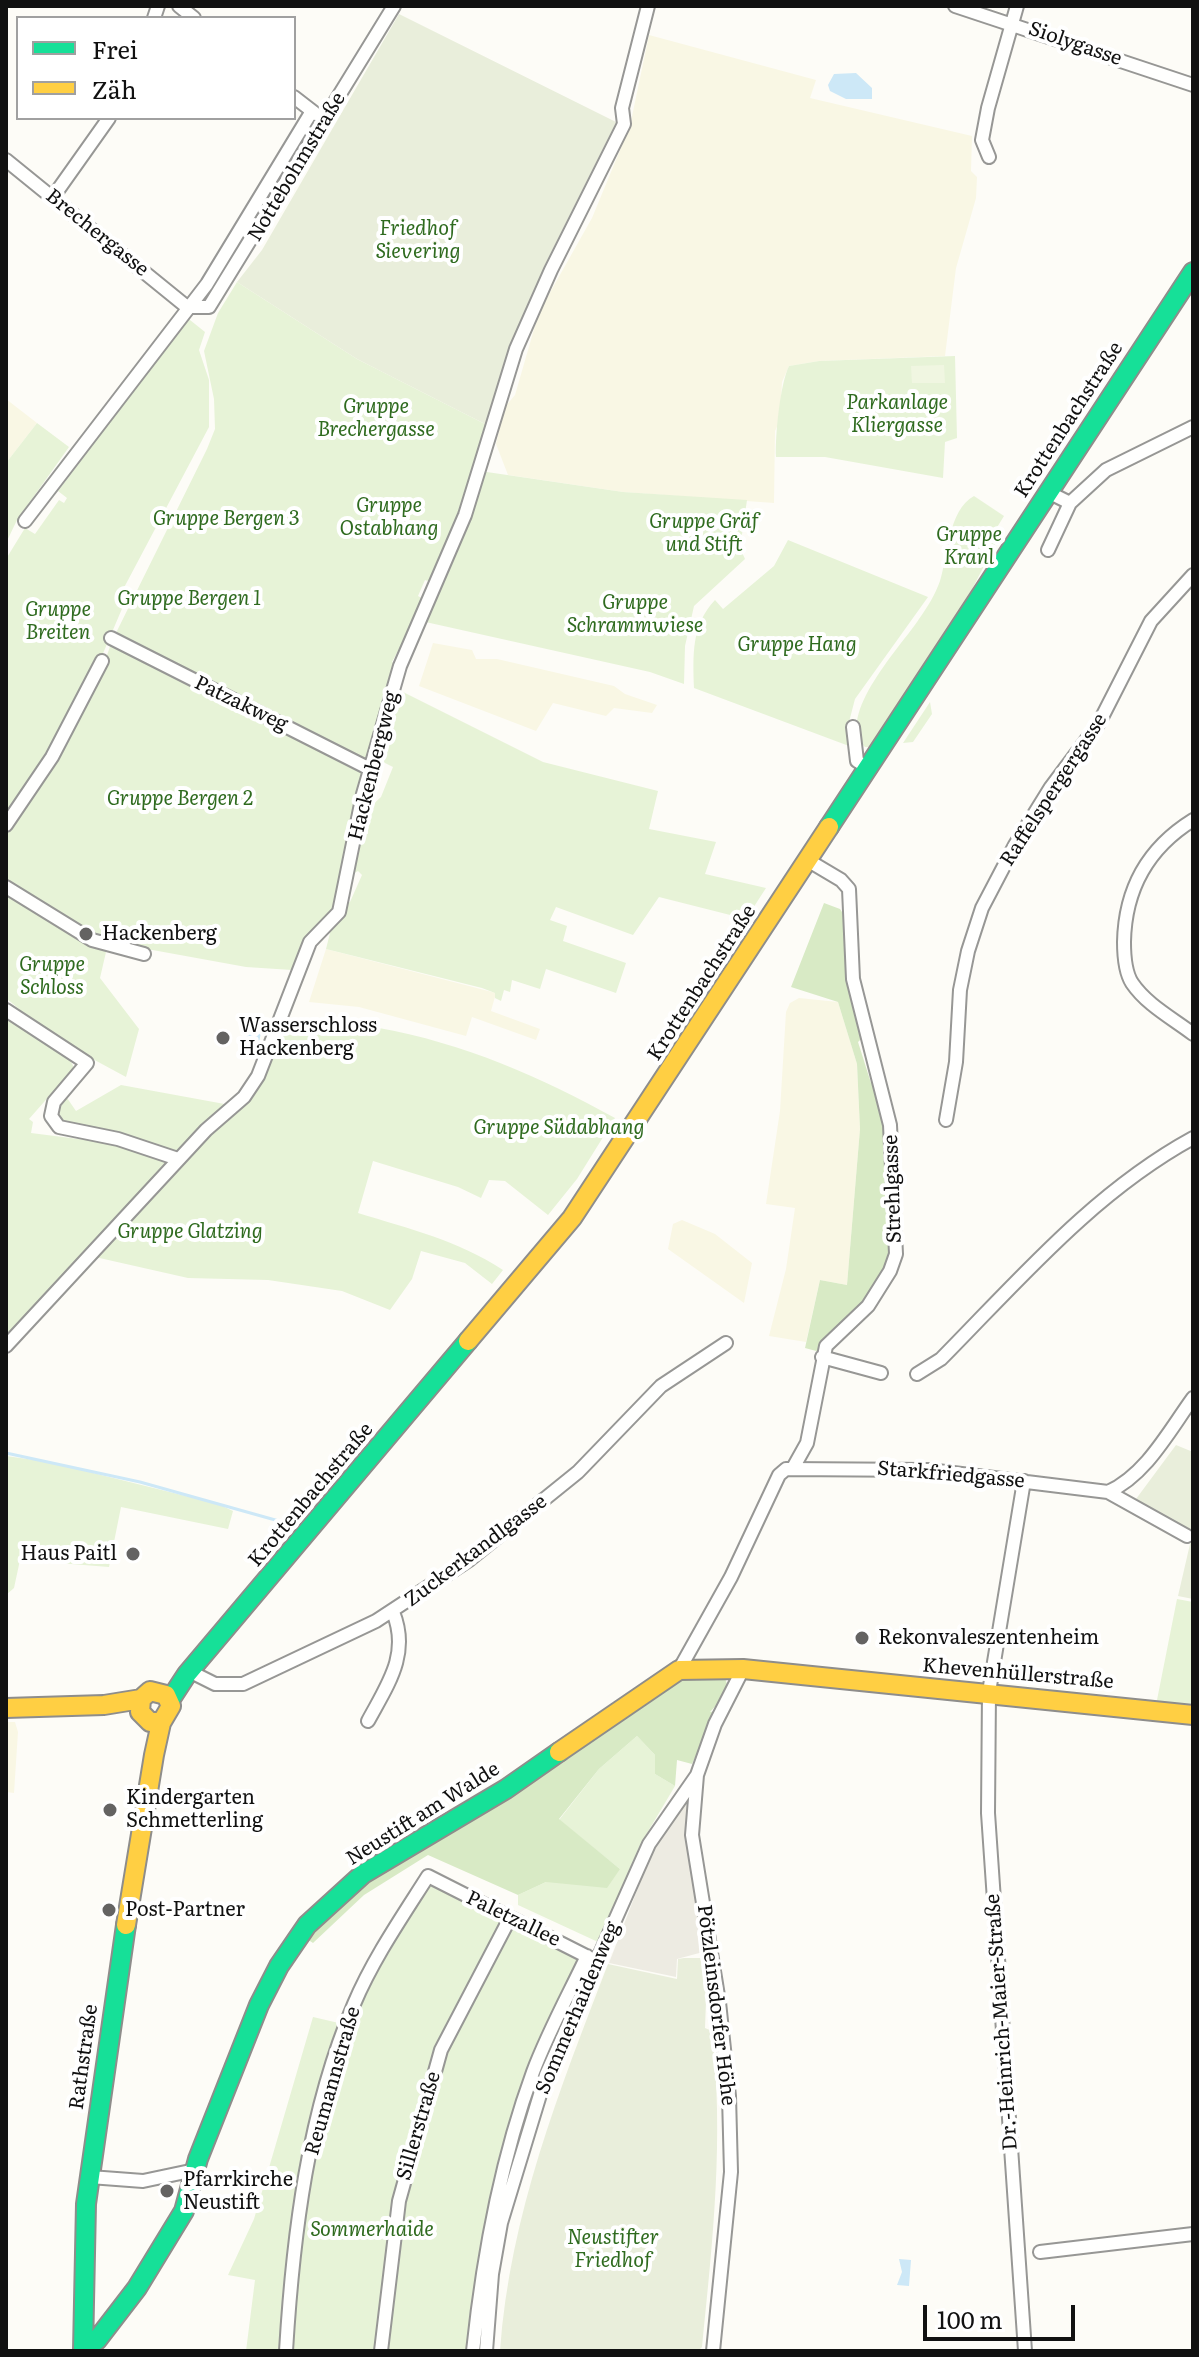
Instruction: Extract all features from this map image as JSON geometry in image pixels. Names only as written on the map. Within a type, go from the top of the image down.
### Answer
[{"type":"main road","name":"Krottenbachstraße","points":[[166,1696],[572,1218],[1191,278]]},
{"type":"main road","points":[[679,1670],[743,1669]]},
{"type":"main road","name":"Khevenhüllerstraße","points":[[743,1669],[1193,1715]]},
{"type":"main road","name":"Neustift am Walde","points":[[83,2351],[97,2340],[159,2256],[187,2205],[195,2170],[259,2005],[279,1966],[307,1925],[363,1874],[506,1789],[679,1670]]},
{"type":"main road","points":[[6,1708],[104,1705],[148,1714],[150,1691],[166,1696]]},
{"type":"main road","name":"Rathstraße","points":[[83,2351],[82,2294],[90,2177],[104,2064],[151,1771],[148,1714],[170,1713],[166,1696]]},
{"type":"street","name":"Nottebohmstraße","points":[[187,307],[209,307],[394,6]]},
{"type":"street","name":"Hackenbergweg","points":[[6,1346],[178,1159],[244,1097],[258,1076],[310,942],[339,912],[370,769],[400,666],[465,515],[516,349],[551,270],[624,124],[622,108],[648,6]]},
{"type":"street","name":"Siolygasse","points":[[955,6],[1012,22],[1193,85]]},
{"type":"street","points":[[989,157],[982,140],[1017,6]]},
{"type":"street","points":[[296,99],[326,120]]},
{"type":"street","name":"Nottebohmstraße","points":[[25,521],[207,284],[244,228],[312,111]]},
{"type":"street","points":[[53,197],[108,120]]},
{"type":"street","name":"Brechergasse","points":[[6,160],[187,307]]},
{"type":"street","points":[[1048,550],[1070,503],[1106,470],[1193,427]]},
{"type":"street","points":[[1048,492],[1070,503]]},
{"type":"street","name":"Raffelspergergasse","points":[[946,1120],[956,1062],[960,990],[982,908],[1015,845],[1051,787],[1099,723],[1151,621],[1193,575]]},
{"type":"street","name":"Patzakweg","points":[[111,638],[370,769]]},
{"type":"street","points":[[6,825],[52,757],[102,661]]},
{"type":"street","points":[[853,727],[857,761],[870,769]]},
{"type":"street","points":[[1193,820],[1156,848],[1140,872],[1124,920],[1124,953],[1130,980],[1146,1001],[1193,1034]]},
{"type":"street","name":"Strehlgasse","points":[[679,1670],[731,1577],[779,1475],[793,1468],[807,1443],[826,1346],[879,1292],[896,1254],[890,1125],[853,979],[849,889],[841,880],[809,861]]},
{"type":"street","points":[[6,887],[92,940],[144,954]]},
{"type":"street","points":[[6,1010],[87,1063],[54,1102],[51,1116],[59,1127],[118,1139],[178,1159]]},
{"type":"street","points":[[917,1374],[941,1359],[1065,1232],[1135,1176],[1193,1138]]},
{"type":"street","name":"Zuckerkandlgasse","points":[[188,1672],[215,1684],[243,1684],[393,1612],[469,1560],[561,1488],[661,1386],[726,1343]]},
{"type":"street","points":[[822,1357],[881,1373]]},
{"type":"street","points":[[1108,1492],[1133,1477],[1193,1398]]},
{"type":"street","name":"Starkfriedgasse","points":[[793,1468],[929,1470],[1108,1492],[1187,1536]]},
{"type":"street","name":"Dr.-Heinrich-Maier-Straße","points":[[1024,1481],[989,1692],[988,1813],[1025,2351]]},
{"type":"street","points":[[368,1721],[400,1654],[399,1627],[393,1612]]},
{"type":"street","name":"Pötzleinsdorfer Höhe","points":[[713,2351],[731,2172],[729,2096],[719,2002],[692,1835],[697,1775],[715,1724],[743,1669]]},
{"type":"street","name":"Sommerhaidenweg","points":[[486,2351],[492,2274],[501,2223],[546,2075],[593,1959],[649,1844],[697,1775]]},
{"type":"street","name":"Paletzallee","points":[[428,1876],[593,1959]]},
{"type":"street","name":"Reumannstraße","points":[[286,2351],[301,2202],[326,2090],[355,2001],[428,1876]]},
{"type":"street","name":"Sillerstraße","points":[[381,2351],[399,2201],[441,2050],[510,1918]]},
{"type":"street","points":[[473,2351],[490,2223],[532,2073],[593,1959]]},
{"type":"street","points":[[90,2177],[130,2182],[195,2170]]},
{"type":"street","points":[[1040,2252],[1193,2234]]},
{"type":"shaded area","points":[[649,35],[816,80],[810,98],[972,136],[971,171],[977,177],[976,198],[956,268],[945,356],[819,361],[789,366],[782,382],[780,421],[775,431],[774,503],[623,492],[508,475],[496,444],[504,408],[515,395],[539,312],[592,218],[630,126]]},
{"type":"shaded area","points":[[6,399],[37,423],[6,463]]},
{"type":"shaded area","points":[[433,643],[472,650],[476,659],[497,659],[614,686],[625,694],[657,705],[652,713],[614,708],[606,716],[553,703],[536,731],[419,686]]},
{"type":"shaded area","points":[[326,949],[496,993],[491,1011],[540,1029],[536,1040],[472,1017],[466,1036],[359,1007],[309,1002]]},
{"type":"shaded area","points":[[799,998],[838,1002],[857,1064],[860,1129],[847,1285],[820,1280],[806,1342],[769,1336],[786,1269],[795,1208],[766,1204],[780,1111],[786,1012],[790,1003]]},
{"type":"shaded area","points":[[682,1220],[715,1234],[752,1263],[744,1303],[668,1249],[673,1224]]},
{"type":"shaded area","points":[[6,1722],[15,1722],[18,1732],[14,1793],[6,1792]]},
{"type":"shaded area","points":[[688,1794],[691,1795],[686,1838],[703,1952],[677,1959],[676,1977],[609,1963],[658,1836]]},
{"type":"green space","name":"Friedhof Sievering","points":[[399,14],[620,124],[487,425],[357,359],[237,282],[262,250]]},
{"type":"green space","points":[[237,282],[357,359],[487,425],[464,511],[433,583],[425,580],[418,596],[425,600],[392,662],[397,665],[397,689],[543,762],[658,791],[649,829],[716,842],[705,874],[766,888],[746,919],[659,897],[633,935],[556,907],[550,920],[567,926],[563,941],[626,963],[616,993],[546,969],[540,989],[512,980],[510,992],[504,990],[501,1001],[495,998],[495,993],[482,988],[326,949],[331,929],[344,903],[350,902],[362,875],[358,871],[351,875],[358,833],[368,834],[368,809],[381,797],[393,767],[377,759],[336,908],[292,970],[246,967],[103,941],[6,884],[6,831],[30,796],[33,798],[92,697],[112,641],[215,429],[214,399],[204,351],[218,313]]},
{"type":"green space","name":"Gruppe Breiten","points":[[185,316],[205,332],[199,350],[209,380],[209,427],[118,599],[124,604],[90,684],[43,766],[6,820],[6,559],[25,528],[35,534],[59,500],[64,503],[67,498],[58,491],[82,459],[79,456]]},
{"type":"green space","name":"Parkanlage Kliergasse","points":[[955,356],[957,438],[945,442],[943,478],[825,457],[776,457],[779,411],[789,366],[819,361]]},
{"type":"green space","points":[[944,365],[945,383],[912,383],[911,366]]},
{"type":"green space","points":[[37,423],[69,447],[17,520],[6,543],[6,463]]},
{"type":"green space","points":[[480,471],[623,492],[747,500],[740,548],[745,559],[694,606],[685,646],[684,684],[650,672],[421,621]]},
{"type":"green space","name":"Gruppe Kranl","points":[[974,496],[1004,516],[996,529],[998,539],[969,595],[869,747],[865,747],[857,734],[864,700],[886,663],[934,596],[954,522],[965,503]]},
{"type":"green space","name":"Gruppe Hang","points":[[788,540],[928,597],[855,699],[849,722],[849,746],[694,688],[695,641],[707,610],[715,600],[723,609],[774,566]]},
{"type":"green space","points":[[930,702],[932,714],[913,742],[903,743]]},
{"type":"green space","name":"Gruppe Schloss","points":[[6,893],[106,952],[100,978],[139,1029],[126,1077],[52,1037],[6,998]]},
{"type":"green space","points":[[824,903],[840,909],[846,918],[863,1037],[858,1042],[871,1083],[879,1082],[886,1111],[893,1253],[872,1297],[820,1352],[805,1348],[820,1280],[847,1285],[860,1129],[857,1064],[838,1002],[791,987]]},
{"type":"green space","points":[[6,1015],[63,1053],[74,1068],[29,1119],[33,1122],[31,1133],[118,1144],[167,1160],[169,1165],[6,1340]]},
{"type":"green space","points":[[287,1018],[368,1026],[410,1034],[471,1052],[530,1075],[615,1118],[577,1179],[548,1215],[505,1181],[489,1180],[481,1198],[458,1187],[373,1161],[358,1213],[433,1236],[486,1260],[503,1270],[492,1284],[465,1263],[421,1251],[412,1279],[390,1310],[342,1291],[268,1280],[188,1278],[95,1257],[209,1131],[255,1092]]},
{"type":"green space","points":[[121,1085],[230,1105],[178,1151],[60,1120],[57,1112],[65,1095],[76,1111]]},
{"type":"green space","points":[[1176,1445],[1193,1452],[1193,1531],[1136,1499]]},
{"type":"green space","points":[[6,1456],[49,1462],[218,1504],[233,1511],[228,1529],[121,1507],[109,1567],[20,1560],[14,1588],[6,1595]]},
{"type":"green space","points":[[1193,1531],[1193,1599],[1178,1596]]},
{"type":"green space","points":[[1177,1599],[1193,1602],[1193,1710],[1156,1705]]},
{"type":"green space","points":[[681,1678],[725,1678],[727,1684],[723,1698],[710,1712],[716,1711],[692,1764],[677,1760],[675,1786],[655,1774],[655,1755],[637,1736],[599,1769],[559,1819],[620,1869],[607,1888],[546,1882],[518,1895],[428,1855],[364,1895],[313,1943],[307,1939],[372,1873]]},
{"type":"green space","points":[[637,1736],[655,1755],[655,1774],[675,1786],[640,1845],[598,1942],[518,1905],[518,1895],[546,1882],[620,1869],[559,1820],[599,1769]]},
{"type":"green space","name":"Sommerhaide","points":[[427,1871],[589,1953],[534,2073],[512,2147],[475,2351],[246,2351],[255,2280],[228,2275],[254,2219],[313,2017],[343,2024]]},
{"type":"green space","name":"Neustifter Friedhof","points":[[704,1958],[707,1974],[705,2028],[712,2031],[717,2110],[716,2189],[702,2347],[698,2351],[500,2351],[514,2251],[539,2154],[608,1964],[677,1979],[678,1959]]},
{"type":"water","points":[[856,73],[872,88],[872,99],[846,99],[830,91],[828,85],[834,74]]},
{"type":"water","points":[[247,1029],[261,1032],[257,1054],[242,1051]]},
{"type":"water","points":[[899,2259],[911,2260],[909,2286],[897,2285],[902,2272]]},
{"type":"waterway","points":[[6,1453],[140,1482],[286,1523]]},
{"type":"traffic: fast","points":[[829,827],[1193,272]]},
{"type":"traffic: fast","points":[[170,1700],[187,1674],[468,1341]]},
{"type":"traffic: fast","points":[[83,2351],[97,2340],[137,2288],[184,2211],[198,2159],[259,2005],[279,1966],[307,1925],[363,1874],[506,1789],[559,1752]]},
{"type":"traffic: fast","points":[[83,2351],[86,2204],[126,1925]]},
{"type":"traffic: slow","points":[[468,1341],[572,1218],[829,827]]},
{"type":"traffic: slow","points":[[559,1752],[679,1670],[743,1669],[1193,1715]]},
{"type":"traffic: slow","points":[[126,1925],[154,1755],[161,1723],[171,1706],[166,1695],[150,1691],[141,1699],[140,1712],[150,1722],[160,1722]]},
{"type":"traffic: slow","points":[[6,1708],[104,1705],[141,1699]]},
{"type":"place","name":"Hackenberg","points":[[86,934]]},
{"type":"place","name":"Wasserschloss Hackenberg","points":[[223,1038]]},
{"type":"place","name":"Haus Paitl","points":[[133,1554]]},
{"type":"place","name":"Rekonvaleszentenheim","points":[[862,1638]]},
{"type":"place","name":"Kindergarten Schmetterling","points":[[110,1810]]},
{"type":"place","name":"Post-Partner","points":[[109,1910]]},
{"type":"place","name":"Pfarrkirche Neustift","points":[[167,2191]]},
{"type":"park label","name":"Gruppe Brechergasse","points":[[376,418]]},
{"type":"park label","name":"Gruppe Ostabhang","points":[[389,518]]},
{"type":"park label","name":"Gruppe Bergen 3","points":[[226,519]]},
{"type":"park label","name":"Gruppe Gräf und Stift","points":[[704,534]]},
{"type":"park label","name":"Gruppe Bergen 1","points":[[189,599]]},
{"type":"park label","name":"Gruppe Schrammwiese","points":[[635,614]]},
{"type":"park label","name":"Gruppe Bergen 2","points":[[180,799]]},
{"type":"park label","name":"Gruppe Südabhang","points":[[559,1128]]},
{"type":"park label","name":"Gruppe Glatzing","points":[[190,1232]]}]
